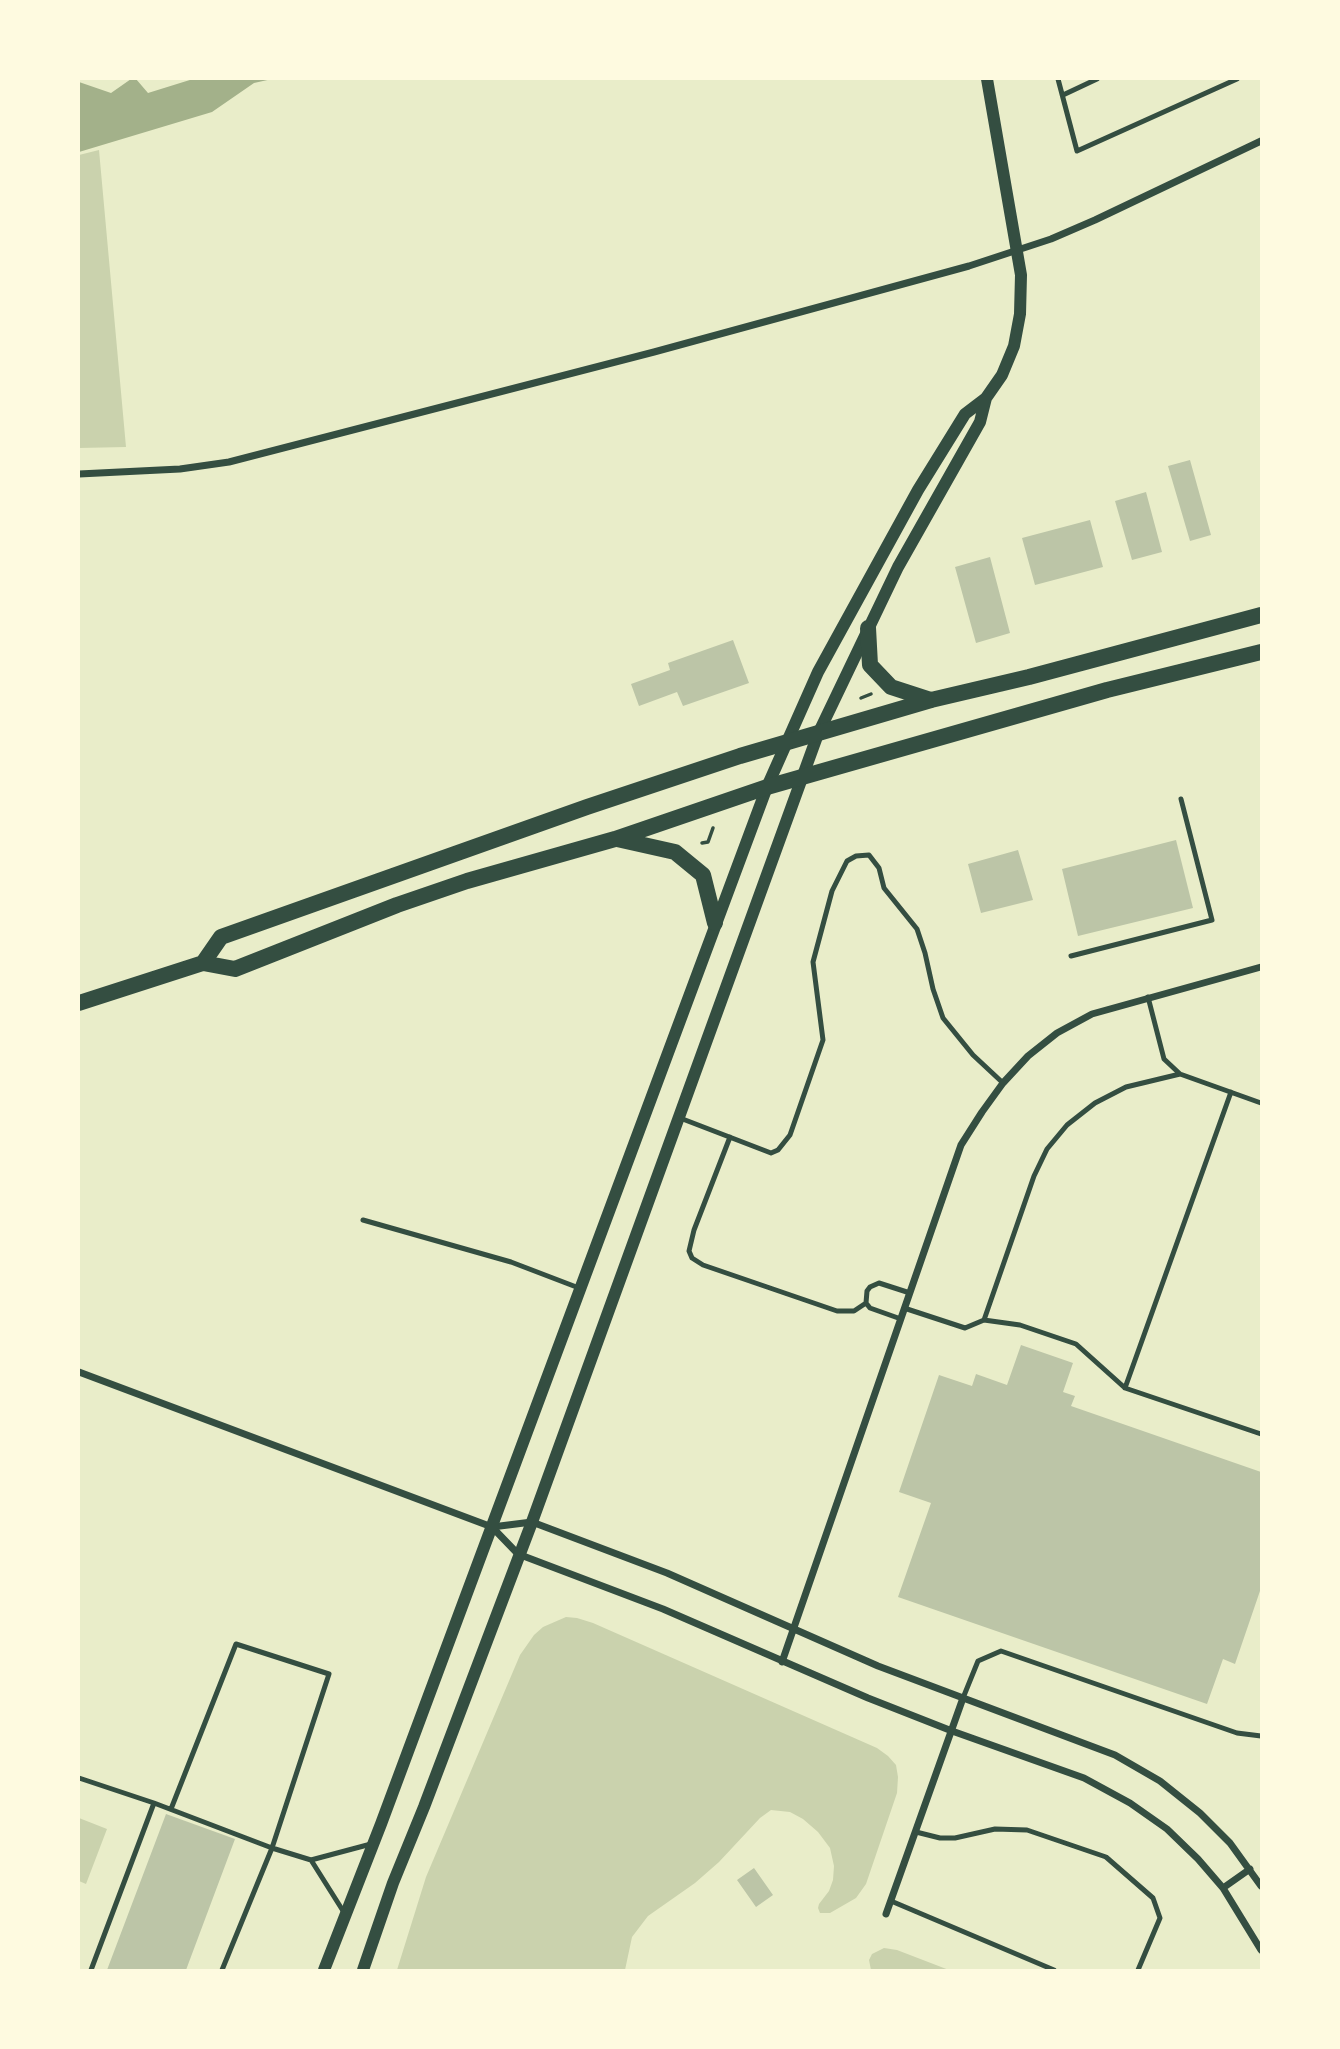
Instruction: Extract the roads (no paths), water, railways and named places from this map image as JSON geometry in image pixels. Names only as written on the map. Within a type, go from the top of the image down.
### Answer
[{"type":"main road","points":[[204,963],[221,937],[587,807],[789,740],[931,700],[1029,677],[1261,615]]},
{"type":"main road","points":[[869,628],[870,666],[891,687],[931,700]]},
{"type":"main road","points":[[79,1003],[204,963],[235,969],[467,881],[614,839],[767,787],[1107,690],[1261,652]]},
{"type":"main road","points":[[614,839],[674,852],[703,875],[715,923]]},
{"type":"street","points":[[324,1970],[582,1289],[767,787],[818,672],[918,490],[965,414],[986,398],[1002,375],[1016,337],[1021,275],[987,79]]},
{"type":"street","points":[[79,474],[192,468],[243,459],[654,352],[969,266],[1095,220],[1261,141]]},
{"type":"street","points":[[363,1970],[393,1883],[532,1521],[680,1118],[800,777],[869,628],[935,499],[980,422],[986,398]]},
{"type":"street","points":[[782,1662],[961,1145],[1003,1083],[1028,1056],[1057,1033],[1092,1013],[1261,967]]},
{"type":"street","points":[[79,1372],[492,1527],[518,1555],[663,1609],[782,1662],[952,1731],[1084,1778],[1130,1803],[1167,1829],[1198,1859],[1223,1888],[1261,1950]]},
{"type":"street","points":[[492,1527],[532,1521],[667,1573],[878,1666],[1085,1742],[1160,1781],[1200,1813],[1230,1843],[1261,1885]]},
{"type":"street","points":[[886,1914],[963,1698]]},
{"type":"street","points":[[1223,1888],[1250,1869]]},
{"type":"lane","points":[[1058,79],[1077,151],[1237,79]]},
{"type":"lane","points":[[1063,95],[1097,79]]},
{"type":"lane","points":[[1072,956],[1212,920],[1181,799]]},
{"type":"lane","points":[[680,1118],[771,1153],[778,1150],[790,1135],[822,1040],[813,962],[832,891],[847,861],[856,856],[869,855],[879,867],[884,888],[917,929],[943,1018],[973,1055],[1003,1083]]},
{"type":"lane","points":[[1148,997],[1164,1059],[1180,1074],[1261,1102]]},
{"type":"lane","points":[[985,1320],[1034,1176],[1047,1149],[1067,1125],[1095,1103],[1126,1087],[1180,1074]]},
{"type":"lane","points":[[1125,1388],[1231,1092]]},
{"type":"lane","points":[[730,1137],[694,1230],[689,1251],[692,1258],[703,1265],[837,1311],[854,1311],[866,1303]]},
{"type":"lane","points":[[363,1220],[511,1262],[582,1289]]},
{"type":"lane","points":[[901,1319],[870,1308],[866,1303],[867,1291],[875,1283],[909,1293]]},
{"type":"lane","points":[[904,1308],[965,1328],[985,1320],[1020,1325],[1076,1344],[1125,1388],[1261,1434]]},
{"type":"lane","points":[[171,1809],[236,1644],[330,1674],[272,1848],[222,1970]]},
{"type":"lane","points":[[963,1698],[978,1661],[1001,1651],[1237,1733],[1261,1737]]},
{"type":"lane","points":[[79,1778],[311,1860],[374,1843]]},
{"type":"lane","points":[[91,1970],[154,1803]]},
{"type":"lane","points":[[916,1832],[940,1838],[955,1838],[995,1829],[1027,1830],[1106,1857],[1153,1898],[1160,1917],[1138,1970]]},
{"type":"lane","points":[[311,1860],[346,1915]]},
{"type":"lane","points":[[891,1901],[1055,1970]]}]
